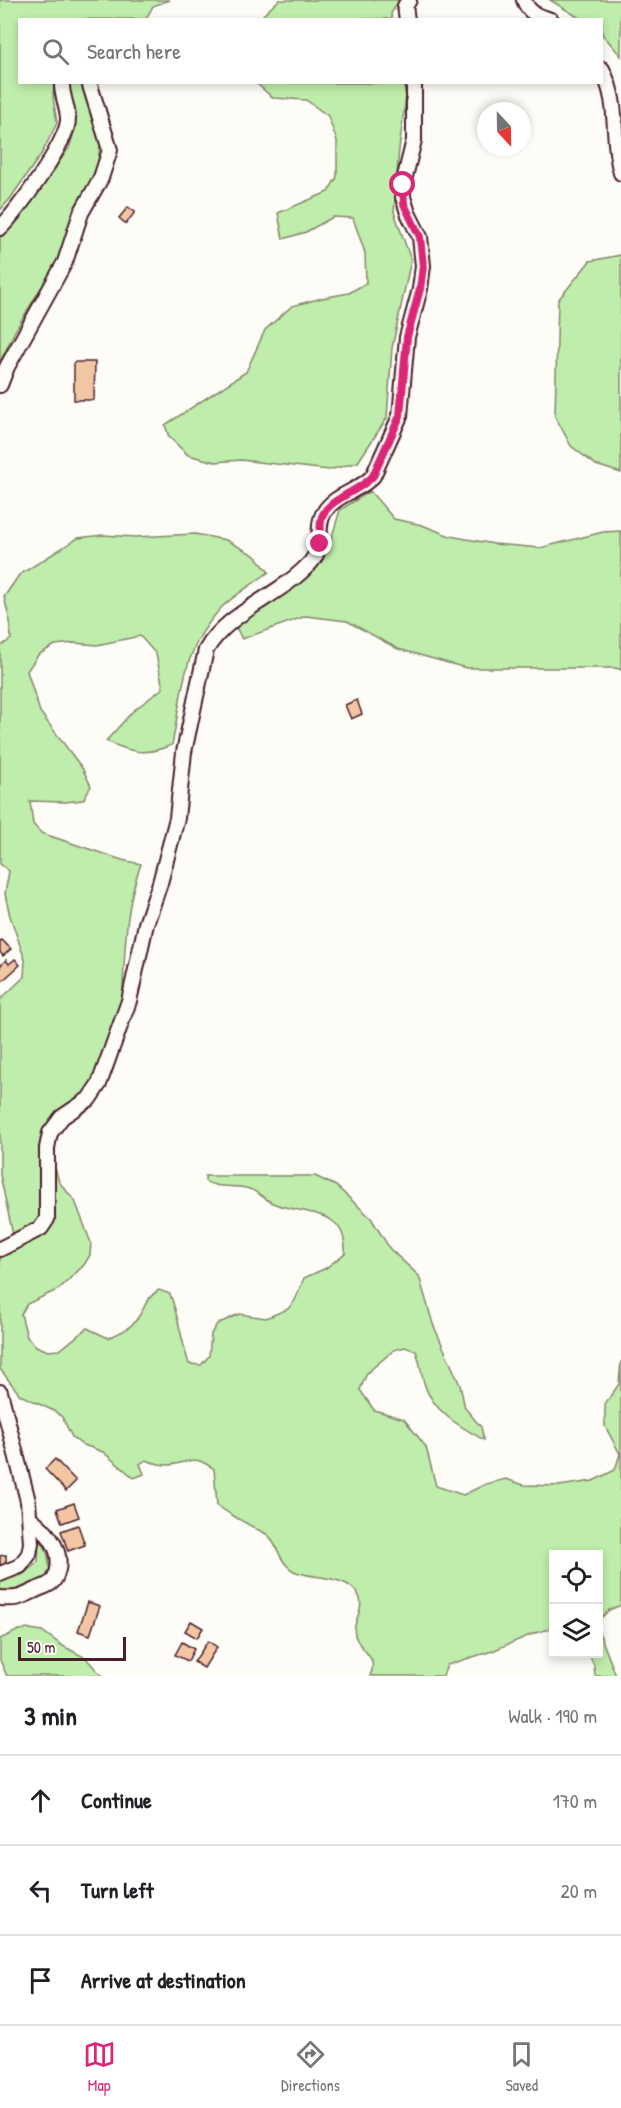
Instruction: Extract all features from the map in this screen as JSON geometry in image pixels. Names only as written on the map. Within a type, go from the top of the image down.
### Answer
[{"type":"street","points":[[407,18],[405,6],[410,0]]},
{"type":"street","points":[[524,0],[528,10],[546,18]]},
{"type":"street","points":[[603,71],[611,87],[617,109],[618,162],[621,172]]},
{"type":"street","points":[[0,228],[29,192],[63,137],[69,120],[62,84]]},
{"type":"street","points":[[0,385],[7,367],[65,262],[81,213],[101,178],[110,150],[90,84]]},
{"type":"street","points":[[0,1249],[41,1228],[47,1219],[47,1148],[50,1133],[62,1117],[89,1099],[99,1084],[129,1001],[146,924],[160,883],[177,818],[184,752],[206,650],[214,635],[294,579],[312,561],[320,544],[321,519],[324,512],[337,500],[367,483],[373,476],[400,416],[407,337],[420,289],[423,266],[420,237],[403,197],[403,185],[414,140],[414,84]]},
{"type":"street","points":[[0,1392],[28,1501],[30,1518],[29,1554],[20,1566],[0,1574]]},
{"type":"street","points":[[0,1598],[20,1599],[47,1586],[55,1579],[58,1563],[53,1542],[44,1529],[30,1518]]},
{"type":"green space","points":[[0,0],[170,0],[153,6],[147,18],[18,18],[18,84],[54,84],[53,97],[57,123],[42,153],[0,210]]},
{"type":"green space","points":[[279,0],[399,0],[391,14],[392,18],[260,18]]},
{"type":"green space","points":[[550,0],[621,0],[621,56],[603,35],[603,18],[579,18]]},
{"type":"green space","points":[[68,84],[81,84],[100,144],[98,163],[56,263],[15,331],[0,362],[0,237],[19,219],[69,148],[76,127]]},
{"type":"green space","points":[[257,84],[403,84],[406,96],[394,212],[411,260],[392,348],[387,418],[358,462],[329,470],[241,460],[215,462],[188,455],[169,437],[165,425],[246,372],[265,330],[292,306],[349,293],[366,283],[365,253],[353,218],[333,217],[306,232],[283,239],[278,213],[328,192],[337,177],[337,141],[328,116],[306,100],[273,98]]},
{"type":"green space","points":[[621,255],[621,473],[596,465],[571,446],[555,416],[558,300],[590,261]]},
{"type":"green space","points":[[370,491],[394,519],[422,525],[450,536],[494,544],[540,548],[603,532],[621,531],[621,670],[616,668],[466,668],[398,649],[347,621],[306,616],[242,639],[236,627],[318,567],[331,540],[340,510]]},
{"type":"green space","points":[[195,534],[226,540],[254,555],[269,572],[221,608],[198,640],[186,673],[172,745],[154,751],[139,752],[106,741],[133,711],[163,688],[156,654],[140,636],[97,645],[74,643],[55,645],[38,655],[27,671],[40,712],[82,768],[91,786],[83,800],[30,801],[33,824],[41,833],[122,860],[141,864],[135,880],[128,915],[120,1037],[114,1067],[97,1100],[67,1120],[52,1137],[53,1160],[59,1182],[75,1201],[91,1243],[90,1255],[84,1265],[59,1289],[27,1304],[21,1314],[27,1337],[36,1346],[48,1351],[60,1350],[87,1328],[108,1338],[133,1324],[149,1298],[159,1290],[170,1294],[189,1364],[201,1365],[209,1356],[211,1334],[217,1324],[239,1314],[266,1318],[288,1309],[295,1300],[304,1278],[326,1268],[345,1253],[340,1228],[324,1216],[274,1203],[250,1189],[210,1183],[205,1181],[205,1176],[315,1176],[336,1186],[371,1218],[390,1249],[419,1276],[433,1324],[460,1385],[465,1408],[481,1427],[484,1440],[440,1410],[428,1393],[416,1351],[405,1347],[394,1350],[367,1373],[360,1390],[374,1410],[404,1419],[426,1447],[436,1486],[463,1495],[486,1484],[506,1479],[524,1485],[559,1486],[593,1481],[615,1470],[620,1454],[605,1426],[605,1404],[619,1384],[621,1361],[621,1605],[609,1610],[603,1616],[603,1550],[549,1550],[549,1629],[447,1665],[443,1676],[370,1676],[372,1660],[357,1640],[354,1629],[361,1602],[354,1589],[339,1581],[296,1572],[286,1565],[269,1536],[217,1505],[214,1469],[196,1460],[169,1465],[146,1460],[140,1464],[144,1474],[134,1478],[103,1452],[81,1444],[72,1437],[62,1417],[54,1411],[20,1395],[0,1369],[0,1258],[7,1254],[13,1235],[0,1175],[0,1000],[24,977],[25,960],[5,894],[9,871],[0,864],[0,647],[11,639],[10,621],[4,597],[19,575],[78,538],[103,535],[136,537]]},
{"type":"green space","points":[[39,1539],[47,1551],[50,1575],[20,1591],[0,1593],[0,1580],[22,1575],[38,1562]]},
{"type":"green space","points":[[19,1630],[42,1631],[63,1646],[86,1658],[102,1676],[7,1676],[0,1660],[0,1639]]},
{"type":"green space","points":[[603,1642],[616,1676],[595,1676],[591,1658],[603,1658]]},
{"type":"building","points":[[128,207],[135,212],[126,224],[119,218]]},
{"type":"building","points":[[74,362],[95,362],[94,400],[74,400]]},
{"type":"building","points":[[357,700],[362,714],[351,719],[345,705]]},
{"type":"building","points":[[2,940],[11,949],[3,956],[0,952],[0,941]]},
{"type":"building","points":[[15,959],[20,965],[0,983],[0,966],[6,960],[9,964]]},
{"type":"building","points":[[55,1459],[76,1481],[66,1491],[45,1469]]},
{"type":"building","points":[[74,1503],[79,1517],[62,1523],[57,1509]]},
{"type":"building","points":[[78,1525],[85,1545],[68,1551],[61,1531]]},
{"type":"building","points":[[6,1555],[6,1566],[0,1566],[0,1556]]},
{"type":"building","points":[[88,1602],[100,1606],[90,1635],[78,1631]]},
{"type":"building","points":[[191,1621],[203,1628],[197,1638],[185,1631]]},
{"type":"building","points":[[208,1641],[217,1647],[204,1668],[194,1662]]},
{"type":"building","points":[[182,1642],[194,1649],[188,1661],[175,1655]]},
{"type":"route","points":[[320,544],[321,519],[324,512],[337,500],[367,483],[373,476],[400,416],[407,337],[420,289],[423,266],[423,249],[417,229],[404,204],[403,185]]}]
